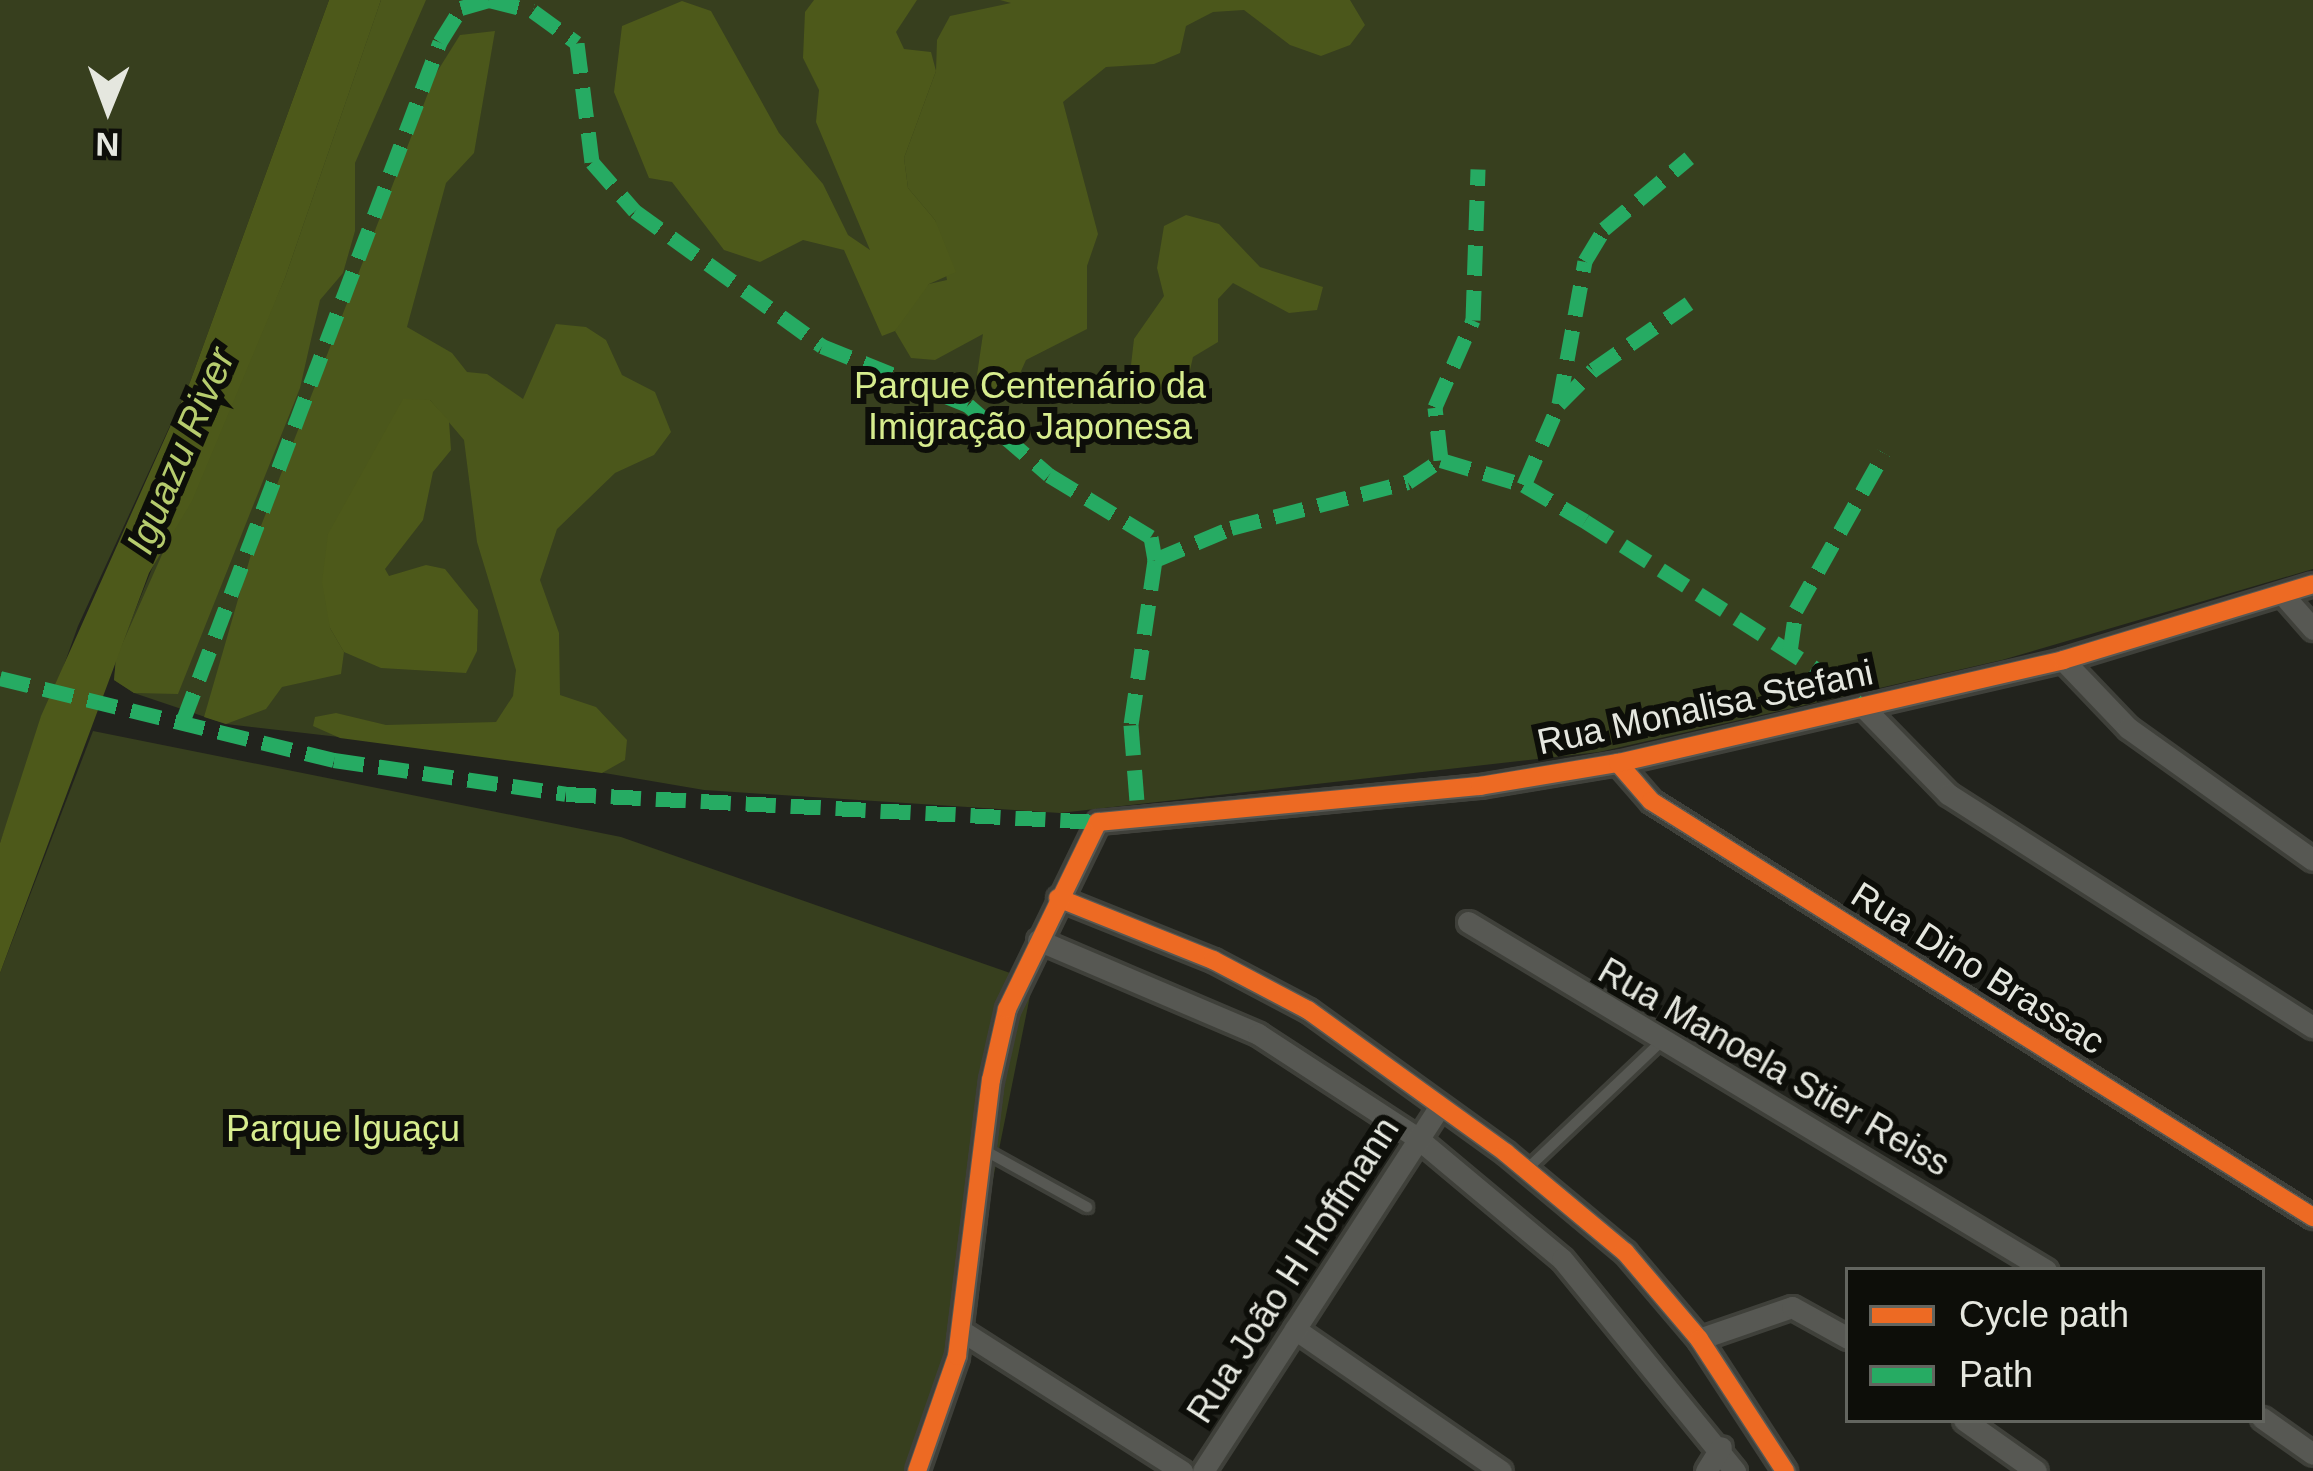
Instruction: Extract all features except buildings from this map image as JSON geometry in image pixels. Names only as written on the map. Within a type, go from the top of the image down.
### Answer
[{"type":"street","name":"Rua Monalisa Stefani","points":[[1058,898],[1098,822],[1480,786],[1618,764],[2063,660],[2313,584]]},
{"type":"street","points":[[2284,596],[2313,629]]},
{"type":"street","points":[[2063,660],[2128,728],[2313,860]]},
{"type":"street","points":[[1864,709],[1948,794],[2313,1027]]},
{"type":"street","name":"Rua Dino Brassac","points":[[1618,764],[1652,801],[2313,1216]]},
{"type":"street","points":[[917,1471],[962,1330],[982,1149],[1007,1009],[1058,898],[1214,960],[1308,1010],[1526,1170],[1625,1252],[1699,1340],[1785,1471]]},
{"type":"street","name":"Rua Manoela Stier Reiss","points":[[1468,922],[2041,1267]]},
{"type":"street","points":[[1038,940],[1258,1034],[1416,1137],[1562,1258],[1721,1448],[1735,1471]]},
{"type":"street","name":"Rua João H Hoffmann","points":[[1203,1471],[1440,1106]]},
{"type":"street","points":[[1699,1340],[1792,1307],[1845,1336]]},
{"type":"street","points":[[1294,1329],[1501,1471]]},
{"type":"street","points":[[962,1330],[1182,1471]]},
{"type":"street","points":[[2265,1420],[2313,1454]]},
{"type":"street","points":[[1968,1423],[2036,1471]]},
{"type":"street","points":[[1706,1471],[1721,1448]]},
{"type":"lane","points":[[1526,1170],[1663,1040]]},
{"type":"lane","points":[[982,1149],[1087,1207]]},
{"type":"green space","points":[[0,0],[329,0],[190,382],[78,626],[0,843]]},
{"type":"green space","name":"Parque Centenário da Imigração Japonesa","points":[[381,0],[2313,0],[2313,569],[2002,660],[1599,752],[1060,813],[704,790],[505,756],[226,724],[134,693],[114,680],[116,658]]},
{"type":"green space","name":"Parque Iguaçu","points":[[93,731],[621,837],[1033,981],[965,1318],[913,1471],[0,1471],[0,973]]},
{"type":"shaded area","points":[[381,0],[426,0],[355,163],[355,231],[343,273],[320,300],[300,388],[178,694],[134,693],[114,680],[116,658],[285,278]]},
{"type":"shaded area","points":[[1000,0],[1350,0],[1365,25],[1350,45],[1321,56],[1290,45],[1244,10],[1213,12],[1186,26],[1180,53],[1154,64],[1106,67],[1063,102],[1098,234],[1087,266],[1087,329],[1026,360],[1008,400],[977,375],[983,334],[935,360],[911,358],[895,331],[908,303],[929,284],[947,280],[935,220],[908,188],[904,158],[936,71],[937,40],[950,16],[1011,3]]},
{"type":"shaded area","points":[[495,31],[474,153],[446,183],[407,327],[452,353],[467,372],[487,374],[523,399],[556,324],[586,327],[606,340],[622,375],[655,392],[671,432],[654,455],[615,473],[557,529],[540,580],[559,633],[560,695],[596,707],[627,740],[625,760],[602,773],[340,738],[313,726],[315,717],[336,713],[386,725],[496,722],[513,696],[516,670],[477,542],[464,440],[430,400],[330,628],[344,652],[341,674],[282,687],[266,709],[226,724],[204,717],[254,544],[435,75],[460,35]]},
{"type":"shaded area","points":[[1186,215],[1219,224],[1260,267],[1323,287],[1317,310],[1289,313],[1233,283],[1218,299],[1218,342],[1193,357],[1187,383],[1162,392],[1131,365],[1134,339],[1164,296],[1157,268],[1164,226]]},
{"type":"water","name":"Iguazu River","points":[[329,0],[381,0],[285,278],[192,501],[149,573],[0,973],[0,843],[41,716],[190,382]]},
{"type":"water","points":[[814,0],[917,0],[896,32],[904,49],[931,52],[936,71],[904,158],[908,188],[935,220],[956,272],[929,284],[895,331],[882,336],[844,250],[803,240],[760,262],[724,250],[672,182],[649,178],[614,92],[622,26],[682,1],[711,11],[779,133],[823,184],[848,235],[870,250],[816,122],[819,90],[803,58],[805,12]]},
{"type":"water","points":[[403,399],[430,400],[449,421],[451,450],[433,472],[423,520],[385,569],[389,576],[426,565],[445,569],[478,610],[477,651],[466,673],[381,668],[344,652],[330,628],[322,582],[328,534]]},
{"type":"marked path","points":[[183,721],[440,42],[461,8],[489,0],[533,11],[577,43],[592,162],[635,211],[822,346],[968,405],[1049,475],[1151,537],[1155,560],[1131,725],[1138,814]]},
{"type":"marked path","points":[[1559,404],[1585,261],[1604,229],[1689,158]]},
{"type":"marked path","points":[[1155,560],[1231,528],[1408,482],[1441,460],[1435,407],[1473,320],[1478,169]]},
{"type":"marked path","points":[[1524,485],[1559,404],[1593,370],[1689,303]]},
{"type":"marked path","points":[[1790,652],[1796,610],[1884,453]]},
{"type":"marked path","points":[[1441,460],[1524,485],[1821,672],[1865,709]]},
{"type":"marked path","points":[[0,678],[334,760],[566,794],[1098,822]]},
{"type":"cycle path","points":[[917,1471],[957,1356],[991,1080],[1007,1009],[1098,822],[1480,786],[1618,763],[2063,660],[2313,584]]},
{"type":"cycle path","points":[[1618,763],[1651,801],[2313,1217]]},
{"type":"cycle path","points":[[1058,898],[1213,960],[1308,1010],[1506,1153],[1625,1252],[1699,1339],[1785,1471]]}]
